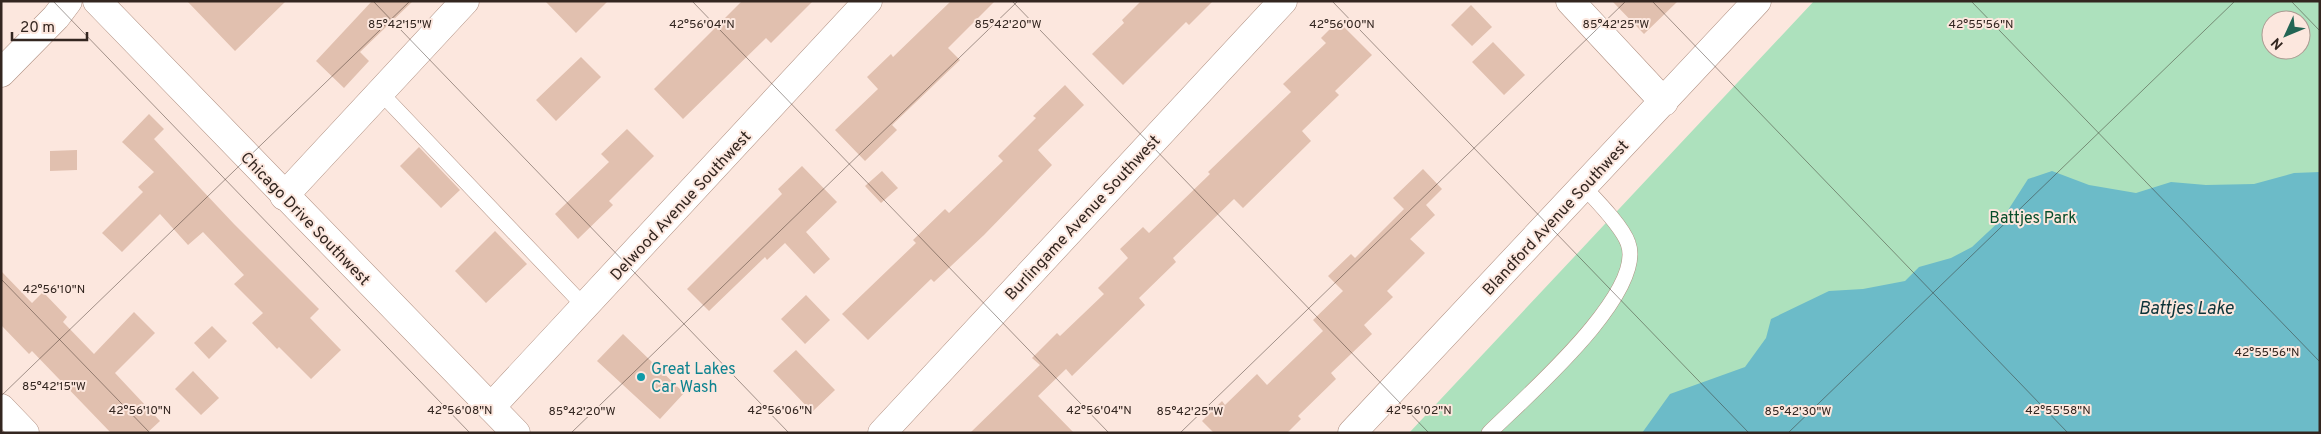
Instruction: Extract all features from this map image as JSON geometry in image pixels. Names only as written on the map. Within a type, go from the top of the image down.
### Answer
[{"type":"street","points":[[1,74],[56,17],[68,1]]},
{"type":"street","name":"Chicago Drive Southwest","points":[[97,1],[284,196],[516,433]]},
{"type":"street","points":[[284,196],[465,1]]},
{"type":"street","name":"Delwood Avenue Southwest","points":[[491,407],[868,1]]},
{"type":"street","name":"Burlingame Avenue Southwest","points":[[882,433],[1283,1]]},
{"type":"street","points":[[1570,1],[1664,102]]},
{"type":"street","name":"Blandford Avenue Southwest","points":[[1352,433],[1757,1]]},
{"type":"street","points":[[1,408],[25,433]]},
{"type":"lane","points":[[380,92],[585,307]]},
{"type":"lane","points":[[1489,433],[1597,325],[1615,300],[1628,271],[1629,244],[1606,212],[1584,187]]},
{"type":"green space","name":"Battjes Park","points":[[1814,1],[2320,1],[2320,433],[1409,433]]},
{"type":"water","name":"Battjes Lake","points":[[2052,171],[2089,185],[2136,193],[2171,182],[2206,185],[2254,184],[2294,173],[2320,172],[2320,433],[1642,433],[1670,394],[1745,367],[1766,338],[1771,319],[1829,291],[1863,289],[1905,281],[1919,267],[1951,258],[1972,247],[2003,218],[2028,179]]},
{"type":"building","points":[[187,1],[286,1],[235,51]]},
{"type":"building","points":[[372,1],[413,1],[360,52],[369,61],[344,88],[316,61]]},
{"type":"building","points":[[545,1],[608,1],[576,33]]},
{"type":"building","points":[[742,1],[813,1],[771,43],[766,38],[683,119],[654,89]]},
{"type":"building","points":[[951,1],[995,1],[948,48],[960,60],[892,125],[897,130],[865,161],[835,130],[878,89],[867,77],[891,54],[893,57]]},
{"type":"building","points":[[1141,1],[1213,1],[1189,25],[1186,22],[1123,85],[1092,54],[1124,23],[1122,20]]},
{"type":"building","points":[[1612,1],[1678,1],[1644,34]]},
{"type":"building","points":[[1471,5],[1492,27],[1472,46],[1451,25]]},
{"type":"building","points":[[1338,21],[1372,55],[1335,91],[1339,95],[1302,131],[1311,141],[1243,208],[1234,199],[1173,258],[1176,262],[1139,298],[1145,305],[1072,376],[1066,369],[1038,396],[1074,433],[970,433],[1040,365],[1032,358],[1057,333],[1060,336],[1104,294],[1098,288],[1128,258],[1120,249],[1143,227],[1149,233],[1210,174],[1208,172],[1291,92],[1283,84],[1326,43],[1321,38]]},
{"type":"building","points":[[1493,42],[1525,75],[1504,95],[1472,62]]},
{"type":"building","points":[[581,57],[601,77],[556,121],[536,100]]},
{"type":"building","points":[[1065,85],[1084,105],[1038,150],[1052,165],[984,235],[934,282],[931,279],[868,340],[842,314],[916,243],[913,240],[945,209],[949,213],[1003,161],[998,156],[1036,118],[1033,116]]},
{"type":"building","points":[[149,114],[164,129],[154,139],[234,224],[319,309],[310,318],[341,350],[311,379],[279,347],[277,349],[252,323],[263,313],[234,284],[244,275],[203,232],[188,245],[160,214],[122,252],[102,233],[143,192],[138,187],[154,172],[122,142]]},
{"type":"building","points":[[627,129],[654,156],[609,201],[613,205],[578,239],[555,214],[609,162],[601,154]]},
{"type":"building","points":[[419,147],[460,190],[441,208],[400,166]]},
{"type":"building","points":[[77,150],[77,170],[50,171],[50,151]]},
{"type":"building","points":[[802,166],[837,202],[806,232],[830,259],[814,274],[785,243],[767,260],[765,257],[709,311],[687,289],[782,194],[778,189]]},
{"type":"building","points":[[1423,169],[1442,189],[1426,205],[1435,215],[1410,239],[1425,253],[1387,291],[1393,297],[1364,325],[1372,334],[1331,373],[1336,379],[1298,416],[1301,419],[1287,433],[1214,433],[1202,421],[1222,401],[1225,405],[1257,374],[1267,385],[1323,331],[1313,320],[1343,291],[1328,276],[1351,254],[1355,258],[1404,209],[1393,198]]},
{"type":"building","points":[[882,171],[898,188],[881,203],[865,186]]},
{"type":"building","points":[[495,231],[527,264],[486,303],[455,271]]},
{"type":"building","points":[[1,271],[32,303],[43,292],[67,317],[63,322],[94,354],[134,312],[155,333],[115,373],[160,421],[147,433],[111,433],[32,351],[29,354],[1,325]]},
{"type":"building","points":[[806,295],[830,320],[805,344],[781,319]]},
{"type":"building","points":[[212,326],[227,341],[209,359],[194,343]]},
{"type":"building","name":"Great Lakes Car Wash","points":[[623,334],[684,393],[660,419],[597,361]]},
{"type":"building","points":[[796,350],[835,390],[812,412],[773,371]]},
{"type":"building","points":[[193,371],[219,398],[201,415],[175,389]]},
{"type":"place","name":"Great Lakes Car Wash","points":[[641,377]]}]
